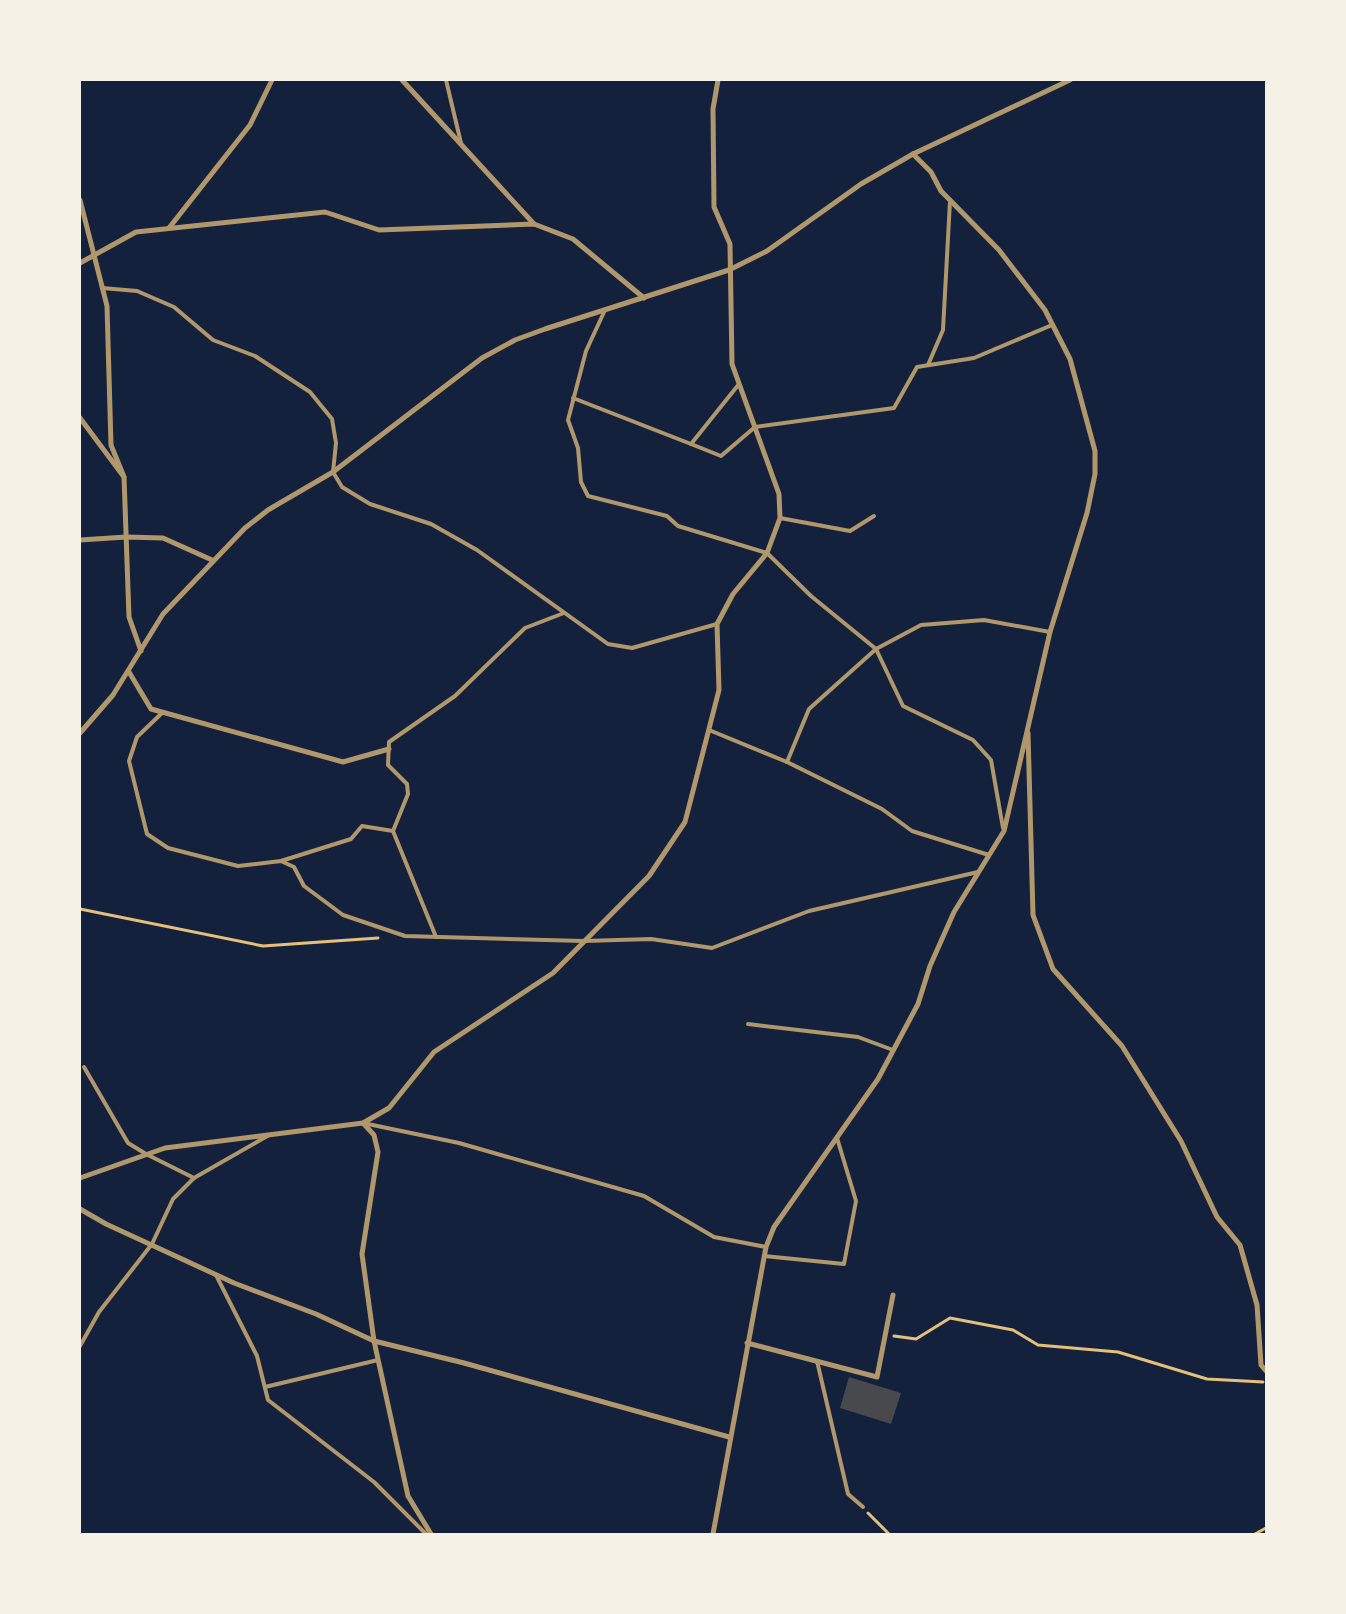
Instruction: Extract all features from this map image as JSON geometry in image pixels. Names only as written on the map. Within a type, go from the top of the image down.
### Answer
[{"type":"street","points":[[169,228],[250,125],[272,80]]},
{"type":"street","points":[[402,80],[534,224]]},
{"type":"street","points":[[80,1178],[165,1148],[363,1123],[389,1108],[434,1052],[553,973],[649,876],[686,822],[719,690],[717,624],[733,594],[767,553],[780,518],[779,494],[732,364],[730,244],[714,207],[713,110],[718,80]]},
{"type":"street","points":[[80,733],[113,695],[129,672],[163,614],[212,560],[245,528],[268,510],[334,472],[482,358],[516,340],[729,270],[767,251],[861,184],[913,154],[1070,80]]},
{"type":"street","points":[[713,1534],[729,1437],[766,1247],[774,1227],[878,1080],[918,1004],[930,966],[954,912],[1004,831],[1050,632],[1087,513],[1095,466],[1095,451],[1090,429],[1070,359],[1045,310],[999,250],[941,191],[931,172],[913,154]]},
{"type":"street","points":[[80,200],[92,256],[107,306],[111,445],[124,477],[129,617],[141,651]]},
{"type":"street","points":[[80,263],[136,232],[325,212],[379,230],[534,224],[574,239],[644,298]]},
{"type":"street","points":[[80,418],[124,477]]},
{"type":"street","points":[[80,540],[126,537],[163,538],[212,560]]},
{"type":"street","points":[[129,672],[151,709],[343,762],[389,749]]},
{"type":"street","points":[[1027,726],[1033,915],[1053,969],[1122,1046],[1181,1141],[1218,1217],[1240,1245],[1257,1305],[1261,1365],[1266,1371]]},
{"type":"street","points":[[363,1123],[374,1135],[378,1152],[362,1254],[374,1341],[408,1496],[431,1534]]},
{"type":"street","points":[[80,1209],[106,1224],[216,1275],[316,1314],[374,1341],[464,1362],[729,1437]]},
{"type":"street","points":[[747,1343],[877,1377],[893,1295]]},
{"type":"lane","points":[[446,80],[462,146]]},
{"type":"lane","points":[[928,365],[943,330],[950,201]]},
{"type":"lane","points":[[102,288],[136,291],[174,307],[213,340],[255,356],[310,392],[332,419],[336,443],[334,472],[342,487],[370,504],[431,524],[477,550],[608,644],[632,648],[717,624]]},
{"type":"lane","points":[[604,310],[586,351],[568,420],[578,448],[581,482],[588,496],[667,516],[678,526],[767,553],[811,596],[876,648],[904,706],[973,740],[991,760],[1004,831]]},
{"type":"lane","points":[[574,398],[721,456],[755,427],[894,408],[916,367],[974,358],[1052,325]]},
{"type":"lane","points":[[691,444],[739,384]]},
{"type":"lane","points":[[780,518],[850,530],[874,516]]},
{"type":"lane","points":[[436,937],[393,831],[408,794],[407,784],[388,765],[389,742],[455,696],[525,628],[564,613]]},
{"type":"lane","points":[[788,762],[809,709],[876,648],[921,625],[984,620],[1050,632]]},
{"type":"lane","points":[[162,712],[136,737],[129,761],[147,834],[168,848],[238,866],[281,861],[351,839],[362,826],[393,831]]},
{"type":"lane","points":[[709,730],[788,762],[882,809],[912,831],[988,855]]},
{"type":"lane","points":[[281,861],[294,867],[304,886],[343,915],[405,936],[584,941],[651,939],[712,948],[809,911],[978,872]]},
{"type":"lane","points":[[748,1024],[858,1037],[893,1050]]},
{"type":"lane","points":[[84,1067],[128,1143],[194,1178]]},
{"type":"lane","points":[[363,1123],[459,1143],[644,1196],[714,1237],[766,1247]]},
{"type":"lane","points":[[80,1346],[100,1312],[152,1244],[173,1199],[194,1178],[271,1134]]},
{"type":"lane","points":[[764,1256],[844,1264],[856,1201],[837,1138]]},
{"type":"lane","points":[[216,1275],[257,1356],[268,1400],[374,1482],[426,1534]]},
{"type":"lane","points":[[265,1387],[378,1360]]},
{"type":"lane","points":[[817,1361],[848,1494],[863,1507]]},
{"type":"path","points":[[80,909],[262,946],[405,936]]},
{"type":"path","points":[[886,1335],[916,1339],[950,1318],[1014,1330],[1038,1346],[1118,1352],[1207,1379],[1266,1382]]},
{"type":"path","points":[[863,1507],[889,1534]]},
{"type":"path","points":[[1255,1534],[1266,1528]]},
{"type":"building","points":[[849,1377],[901,1393],[891,1424],[840,1408]]}]
